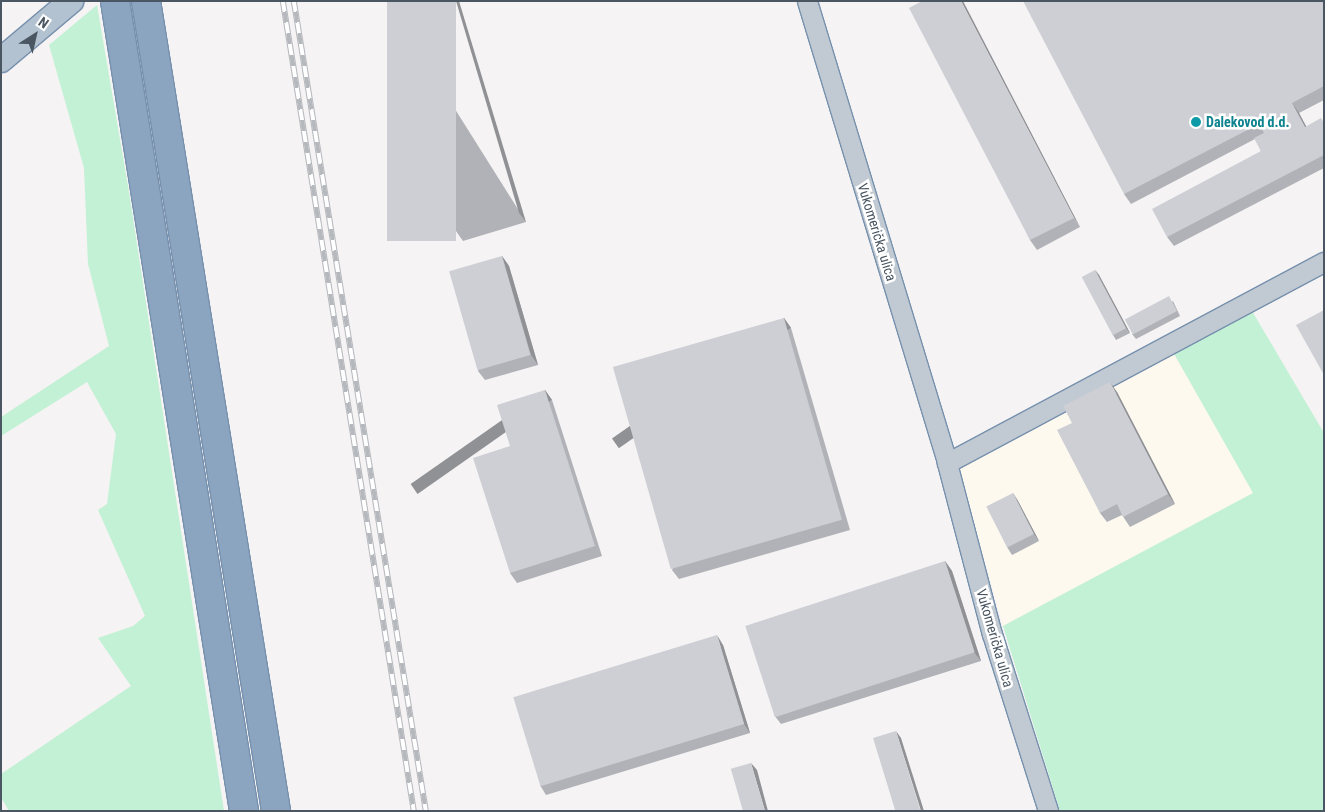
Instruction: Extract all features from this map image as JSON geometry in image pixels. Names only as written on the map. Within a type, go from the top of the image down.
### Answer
[{"type":"highway","points":[[115,1],[244,811]]},
{"type":"highway","points":[[146,1],[276,811]]},
{"type":"main road","points":[[1,60],[71,1]]},
{"type":"street","name":"Vukomerička ulica","points":[[807,1],[947,463],[992,634],[1048,811]]},
{"type":"street","points":[[947,463],[1324,262]]},
{"type":"shaded area","points":[[1173,352],[1253,493],[1003,626],[958,468]]},
{"type":"green space","points":[[97,5],[129,192],[224,811],[9,811],[1,797],[1,774],[131,686],[98,638],[133,626],[145,616],[98,510],[107,504],[116,434],[87,382],[1,436],[1,417],[109,346],[88,264],[84,168],[49,45]]},
{"type":"green space","points":[[1252,311],[1324,433],[1324,811],[1060,811],[1003,626],[1253,493],[1173,352]]},
{"type":"building","points":[[387,1],[456,1],[456,241],[387,241]]},
{"type":"building","points":[[922,1],[961,1],[1074,218],[1030,240],[909,8]]},
{"type":"building","name":"Dalekovod d.d.","points":[[1023,1],[1324,1],[1324,86],[1292,103],[1305,127],[1321,118],[1324,123],[1324,155],[1167,237],[1152,209],[1261,151],[1254,138],[1264,133],[1259,124],[1124,194]]},
{"type":"building","points":[[502,256],[530,355],[478,370],[449,271]]},
{"type":"building","points":[[1095,270],[1126,328],[1113,335],[1082,277]]},
{"type":"building","points":[[1169,296],[1177,311],[1133,334],[1125,319]]},
{"type":"building","points":[[1324,310],[1324,375],[1296,325]]},
{"type":"building","points":[[784,318],[842,520],[671,569],[613,367]]},
{"type":"building","points":[[1110,382],[1168,494],[1123,517],[1117,504],[1100,513],[1057,430],[1072,423],[1063,406]]},
{"type":"building","points":[[545,390],[595,546],[510,573],[473,458],[510,446],[497,405]]},
{"type":"building","points":[[1013,493],[1034,534],[1007,548],[986,507]]},
{"type":"building","points":[[945,561],[975,652],[775,717],[745,626]]},
{"type":"building","points":[[717,635],[744,724],[540,786],[513,697]]},
{"type":"building","points":[[896,731],[920,811],[895,811],[873,738]]},
{"type":"building","points":[[751,763],[765,811],[743,811],[731,769]]},
{"type":"railway","points":[[283,1],[414,811]]},
{"type":"railway","points":[[294,1],[426,811]]},
{"type":"place","name":"Dalekovod d.d.","points":[[1196,122]]}]
